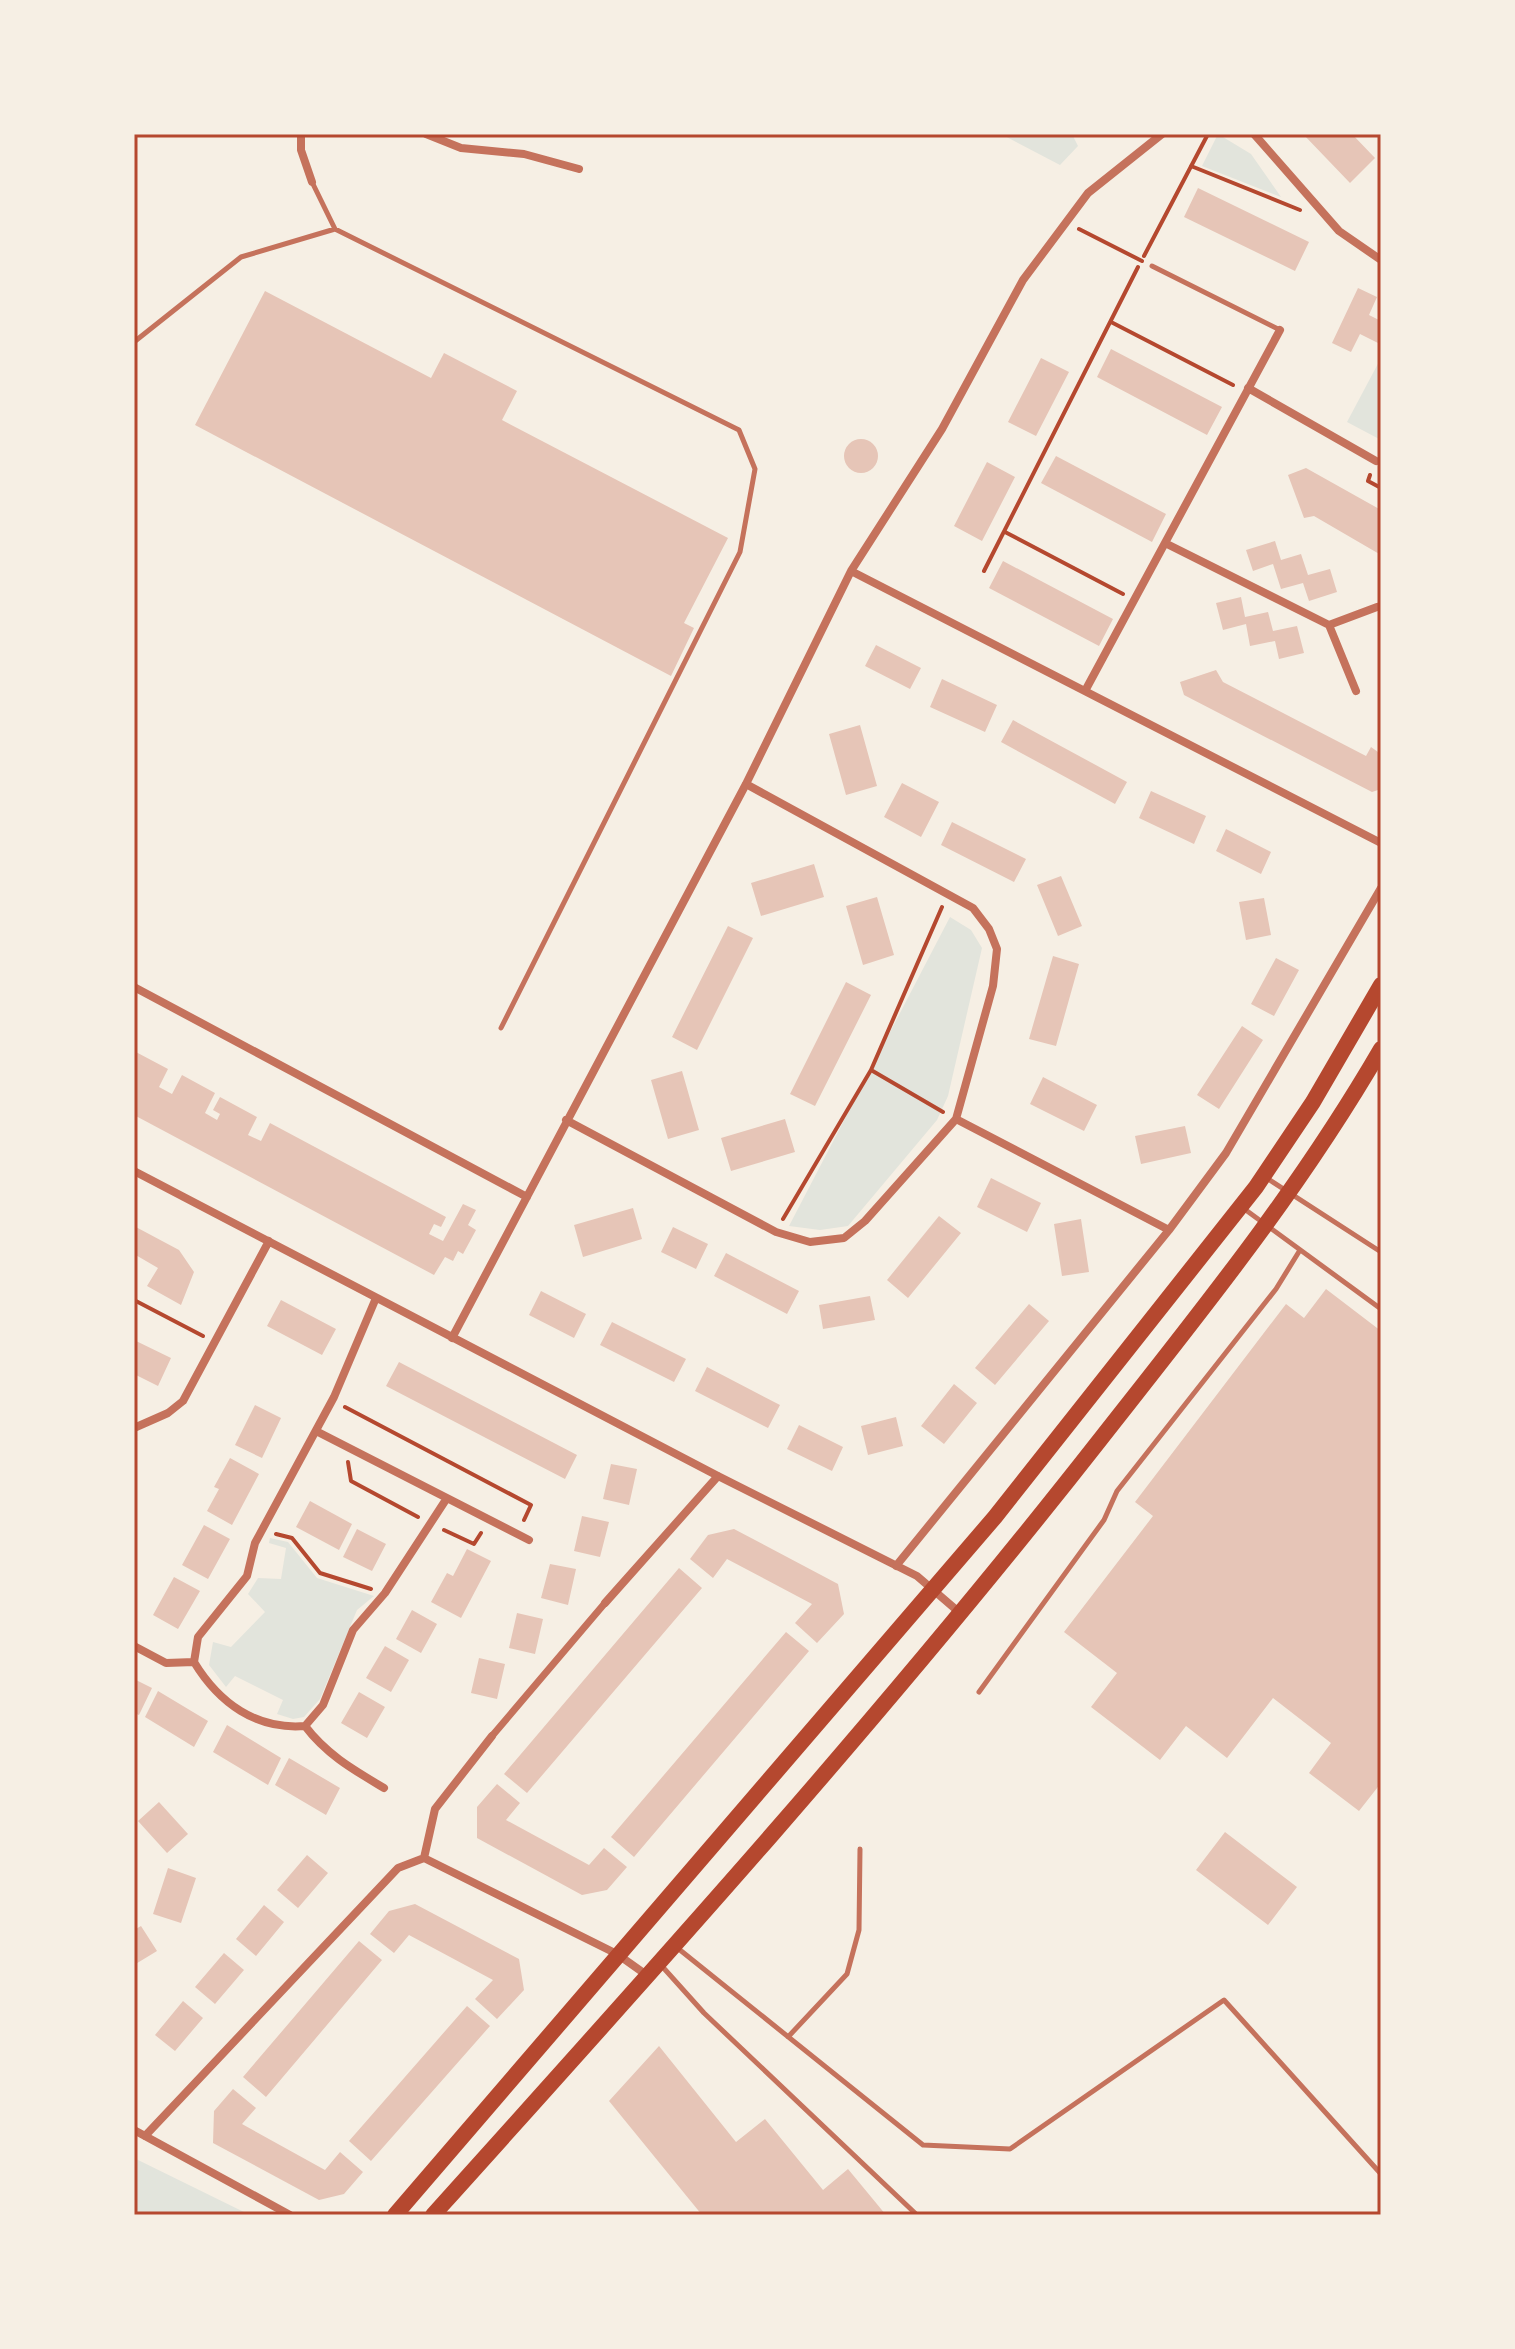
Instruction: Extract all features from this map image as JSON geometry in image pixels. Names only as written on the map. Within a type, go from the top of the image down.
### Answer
[{"type":"main road","points":[[395,2215],[995,1517],[1242,1207],[1313,1102],[1381,985]]},
{"type":"main road","points":[[433,2215],[654,1969],[961,1613],[1268,1226],[1381,1049]]},
{"type":"street","points":[[301,134],[301,150],[312,182]]},
{"type":"street","points":[[426,134],[461,148],[524,154],[579,169]]},
{"type":"street","points":[[452,1338],[746,784],[851,571],[942,429],[1023,280],[1088,193],[1162,134]]},
{"type":"street","points":[[1254,134],[1332,223],[1381,260]]},
{"type":"street","points":[[1085,691],[1280,330]]},
{"type":"street","points":[[1247,390],[1376,461]]},
{"type":"street","points":[[1165,543],[1329,625],[1356,691]]},
{"type":"street","points":[[851,571],[1381,843]]},
{"type":"street","points":[[1329,625],[1377,607]]},
{"type":"street","points":[[566,1120],[776,1232],[810,1242],[844,1238],[865,1221],[956,1119],[993,986],[997,949],[989,929],[973,908],[746,784]]},
{"type":"street","points":[[896,1566],[1169,1230],[1226,1153],[1381,888]]},
{"type":"street","points":[[134,987],[527,1197]]},
{"type":"street","points":[[956,1119],[1169,1230]]},
{"type":"street","points":[[134,1171],[896,1566],[933,1589],[961,1613]]},
{"type":"street","points":[[134,1428],[168,1413],[183,1401],[269,1241]]},
{"type":"street","points":[[376,1298],[334,1397],[262,1531],[247,1576],[198,1637],[194,1662],[219,1698],[279,1728],[305,1726],[323,1705],[353,1630],[385,1593],[447,1498]]},
{"type":"street","points":[[316,1431],[529,1540]]},
{"type":"street","points":[[424,1858],[435,1809],[492,1736],[605,1603],[718,1476]]},
{"type":"street","points":[[134,1646],[166,1663],[194,1662]]},
{"type":"street","points":[[305,1726],[320,1745],[339,1760],[384,1788]]},
{"type":"street","points":[[145,2136],[398,1868],[424,1858],[617,1954],[654,1969]]},
{"type":"street","points":[[134,2130],[290,2215]]},
{"type":"lane","points":[[312,182],[335,229],[739,430],[755,469],[740,552],[501,1028]]},
{"type":"lane","points":[[134,342],[241,257],[335,229]]},
{"type":"lane","points":[[1152,266],[1280,330]]},
{"type":"lane","points":[[1264,1176],[1381,1252]]},
{"type":"lane","points":[[1242,1207],[1381,1309]]},
{"type":"lane","points":[[979,1692],[1104,1520],[1117,1491],[1276,1289],[1300,1250]]},
{"type":"lane","points":[[788,2037],[847,1974],[859,1930],[860,1849]]},
{"type":"lane","points":[[675,1945],[923,2145],[1010,2149],[1224,2000],[1381,2174]]},
{"type":"lane","points":[[654,1969],[917,2215]]},
{"type":"path","points":[[984,571],[1208,134]]},
{"type":"path","points":[[1191,166],[1332,223]]},
{"type":"path","points":[[1066,222],[1152,266]]},
{"type":"path","points":[[1111,322],[1247,390]]},
{"type":"path","points":[[1005,532],[1134,600]]},
{"type":"path","points":[[776,1232],[871,1070],[948,895]]},
{"type":"path","points":[[871,1070],[956,1119]]},
{"type":"path","points":[[134,1300],[214,1342]]},
{"type":"path","points":[[334,1397],[346,1408],[531,1505],[517,1534]]},
{"type":"path","points":[[347,1448],[351,1481],[430,1523],[474,1544],[489,1520]]},
{"type":"path","points":[[262,1531],[292,1538],[320,1573],[385,1593]]},
{"type":"shaded area","points":[[1001,134],[1072,134],[1078,146],[1060,165]]},
{"type":"shaded area","points":[[1218,134],[1251,154],[1281,197],[1202,166]]},
{"type":"shaded area","points":[[1381,358],[1381,440],[1347,422]]},
{"type":"shaded area","points":[[950,917],[971,930],[982,948],[948,1096],[937,1120],[848,1226],[820,1230],[789,1226]]},
{"type":"shaded area","points":[[270,1538],[288,1542],[317,1578],[374,1596],[357,1610],[320,1699],[304,1717],[293,1719],[277,1714],[283,1700],[235,1676],[226,1687],[209,1665],[213,1642],[231,1647],[265,1612],[248,1594],[258,1578],[281,1579],[286,1548],[269,1543]]},
{"type":"shaded area","points":[[134,2158],[248,2214],[249,2215],[134,2215]]},
{"type":"building","points":[[1303,134],[1352,134],[1375,158],[1350,183]]},
{"type":"building","points":[[1198,188],[1309,242],[1295,271],[1184,217]]},
{"type":"building","points":[[1358,288],[1377,297],[1369,315],[1381,321],[1381,337],[1378,343],[1360,334],[1351,352],[1332,343]]},
{"type":"building","points":[[265,291],[431,378],[444,353],[517,391],[502,420],[728,538],[684,623],[694,628],[671,676],[195,425]]},
{"type":"building","points":[[1111,349],[1222,407],[1207,435],[1097,377]]},
{"type":"building","points":[[1041,358],[1069,372],[1036,436],[1008,422]]},
{"type":"building","points":[[861,439],[873,444],[878,456],[873,468],[861,473],[849,468],[844,456],[849,444]]},
{"type":"building","points":[[1056,456],[1166,514],[1152,542],[1041,483]]},
{"type":"building","points":[[987,462],[1015,477],[982,541],[954,526]]},
{"type":"building","points":[[1306,468],[1381,510],[1381,555],[1314,516],[1304,518],[1288,475]]},
{"type":"building","points":[[1275,541],[1281,560],[1301,554],[1308,575],[1330,569],[1337,592],[1309,601],[1303,583],[1281,589],[1273,564],[1253,571],[1246,550]]},
{"type":"building","points":[[1003,561],[1113,619],[1099,646],[989,588]]},
{"type":"building","points":[[1241,597],[1245,617],[1268,612],[1273,631],[1297,626],[1304,653],[1279,659],[1275,641],[1250,646],[1246,624],[1223,630],[1216,603]]},
{"type":"building","points":[[876,645],[921,668],[910,689],[865,666]]},
{"type":"building","points":[[1216,670],[1223,682],[1366,756],[1371,747],[1378,752],[1381,748],[1381,789],[1372,792],[1184,695],[1180,682]]},
{"type":"building","points":[[942,679],[997,705],[985,732],[930,707]]},
{"type":"building","points":[[1013,720],[1127,782],[1115,804],[1001,742]]},
{"type":"building","points":[[860,725],[877,786],[846,795],[829,734]]},
{"type":"building","points":[[902,783],[939,802],[921,837],[884,817]]},
{"type":"building","points":[[1151,791],[1206,816],[1194,844],[1139,818]]},
{"type":"building","points":[[952,822],[1026,859],[1014,882],[941,845]]},
{"type":"building","points":[[1226,829],[1271,852],[1261,874],[1216,851]]},
{"type":"building","points":[[814,864],[824,897],[761,916],[751,883]]},
{"type":"building","points":[[1061,876],[1082,926],[1058,936],[1037,885]]},
{"type":"building","points":[[877,897],[894,955],[863,965],[846,906]]},
{"type":"building","points":[[1264,898],[1271,935],[1246,940],[1239,902]]},
{"type":"building","points":[[728,926],[753,938],[697,1050],[672,1037]]},
{"type":"building","points":[[1053,956],[1079,964],[1056,1046],[1029,1039]]},
{"type":"building","points":[[1276,958],[1299,970],[1274,1016],[1251,1004]]},
{"type":"building","points":[[846,982],[871,995],[815,1106],[790,1094]]},
{"type":"building","points":[[1242,1026],[1263,1040],[1219,1109],[1197,1095]]},
{"type":"building","points":[[134,1051],[168,1069],[159,1087],[172,1094],[182,1075],[215,1093],[205,1113],[217,1120],[220,1114],[213,1110],[220,1097],[257,1117],[248,1135],[261,1141],[270,1123],[446,1217],[441,1227],[434,1224],[429,1234],[443,1241],[463,1204],[476,1210],[468,1225],[476,1230],[463,1254],[458,1251],[453,1261],[445,1257],[434,1275],[134,1115]]},
{"type":"building","points":[[682,1071],[699,1130],[668,1139],[651,1080]]},
{"type":"building","points":[[1043,1077],[1097,1105],[1084,1131],[1030,1104]]},
{"type":"building","points":[[785,1119],[795,1152],[731,1171],[721,1138]]},
{"type":"building","points":[[1185,1126],[1191,1153],[1141,1164],[1135,1136]]},
{"type":"building","points":[[991,1178],[1041,1203],[1027,1232],[977,1207]]},
{"type":"building","points":[[633,1208],[642,1239],[583,1257],[574,1225]]},
{"type":"building","points":[[939,1216],[961,1233],[908,1298],[887,1280]]},
{"type":"building","points":[[1081,1219],[1089,1272],[1062,1276],[1054,1224]]},
{"type":"building","points":[[134,1226],[179,1250],[194,1272],[181,1305],[147,1286],[158,1268],[134,1254]]},
{"type":"building","points":[[673,1227],[708,1244],[696,1269],[661,1252]]},
{"type":"building","points":[[726,1253],[799,1291],[787,1314],[714,1276]]},
{"type":"building","points":[[1326,1289],[1381,1331],[1381,1783],[1359,1811],[1309,1773],[1331,1743],[1273,1698],[1227,1758],[1186,1726],[1160,1760],[1091,1707],[1117,1673],[1064,1632],[1153,1516],[1135,1502],[1286,1304],[1304,1318]]},
{"type":"building","points":[[541,1291],[586,1314],[574,1338],[529,1315]]},
{"type":"building","points":[[870,1296],[875,1320],[823,1329],[819,1305]]},
{"type":"building","points":[[281,1300],[336,1329],[322,1355],[267,1326]]},
{"type":"building","points":[[1029,1304],[1049,1321],[995,1385],[975,1368]]},
{"type":"building","points":[[612,1322],[686,1359],[674,1382],[600,1345]]},
{"type":"building","points":[[134,1340],[171,1358],[158,1386],[134,1374]]},
{"type":"building","points":[[399,1362],[577,1455],[565,1479],[386,1386]]},
{"type":"building","points":[[707,1367],[780,1405],[768,1428],[695,1391]]},
{"type":"building","points":[[954,1384],[977,1403],[944,1444],[921,1426]]},
{"type":"building","points":[[255,1405],[281,1418],[262,1458],[235,1445]]},
{"type":"building","points":[[896,1417],[903,1446],[868,1455],[861,1426]]},
{"type":"building","points":[[799,1425],[843,1447],[832,1471],[787,1449]]},
{"type":"building","points":[[230,1458],[259,1474],[232,1525],[207,1511],[219,1489],[214,1487]]},
{"type":"building","points":[[611,1464],[637,1469],[629,1505],[603,1499]]},
{"type":"building","points":[[310,1501],[352,1524],[339,1550],[296,1527]]},
{"type":"building","points":[[582,1516],[609,1522],[600,1557],[574,1551]]},
{"type":"building","points":[[204,1525],[230,1539],[208,1579],[182,1565]]},
{"type":"building","points":[[357,1529],[386,1544],[372,1571],[343,1557]]},
{"type":"building","points":[[734,1529],[838,1584],[844,1614],[817,1643],[795,1623],[812,1604],[727,1559],[713,1578],[690,1559],[708,1535]]},
{"type":"building","points":[[467,1549],[491,1561],[461,1618],[431,1602],[447,1573],[453,1576]]},
{"type":"building","points":[[550,1564],[576,1569],[568,1605],[541,1598]]},
{"type":"building","points":[[679,1568],[702,1588],[527,1793],[504,1774]]},
{"type":"building","points":[[174,1577],[200,1591],[178,1629],[153,1615]]},
{"type":"building","points":[[412,1610],[437,1624],[421,1653],[396,1639]]},
{"type":"building","points":[[517,1613],[543,1619],[535,1654],[509,1648]]},
{"type":"building","points":[[786,1632],[809,1651],[634,1857],[611,1837]]},
{"type":"building","points":[[385,1646],[409,1660],[391,1692],[366,1678]]},
{"type":"building","points":[[479,1658],[505,1664],[497,1699],[471,1693]]},
{"type":"building","points":[[134,1679],[152,1688],[139,1715],[134,1713]]},
{"type":"building","points":[[158,1691],[208,1721],[194,1747],[145,1717]]},
{"type":"building","points":[[359,1692],[385,1707],[367,1738],[341,1723]]},
{"type":"building","points":[[227,1725],[281,1758],[268,1785],[213,1752]]},
{"type":"building","points":[[289,1758],[340,1788],[326,1815],[275,1785]]},
{"type":"building","points":[[497,1784],[520,1803],[506,1820],[589,1865],[604,1848],[627,1867],[607,1890],[582,1895],[477,1838],[477,1807]]},
{"type":"building","points":[[159,1802],[188,1834],[167,1853],[138,1821]]},
{"type":"building","points":[[1225,1832],[1297,1887],[1268,1925],[1196,1870]]},
{"type":"building","points":[[307,1855],[328,1873],[298,1908],[277,1890]]},
{"type":"building","points":[[168,1868],[196,1878],[181,1923],[153,1914]]},
{"type":"building","points":[[415,1904],[519,1959],[524,1990],[497,2019],[475,1999],[493,1980],[409,1935],[394,1953],[370,1934],[389,1911]]},
{"type":"building","points":[[264,1905],[284,1922],[256,1956],[236,1939]]},
{"type":"building","points":[[141,1926],[157,1951],[134,1965],[134,1930]]},
{"type":"building","points":[[359,1941],[382,1960],[266,2097],[243,2077]]},
{"type":"building","points":[[224,1953],[244,1970],[215,2004],[195,1987]]},
{"type":"building","points":[[183,2001],[203,2018],[175,2051],[155,2035]]},
{"type":"building","points":[[467,2006],[490,2026],[371,2161],[349,2141]]},
{"type":"building","points":[[659,2046],[736,2142],[765,2119],[823,2190],[848,2169],[886,2215],[702,2215],[609,2101]]},
{"type":"building","points":[[233,2089],[256,2108],[242,2124],[325,2170],[340,2152],[363,2172],[344,2194],[319,2200],[213,2143],[214,2111]]}]
